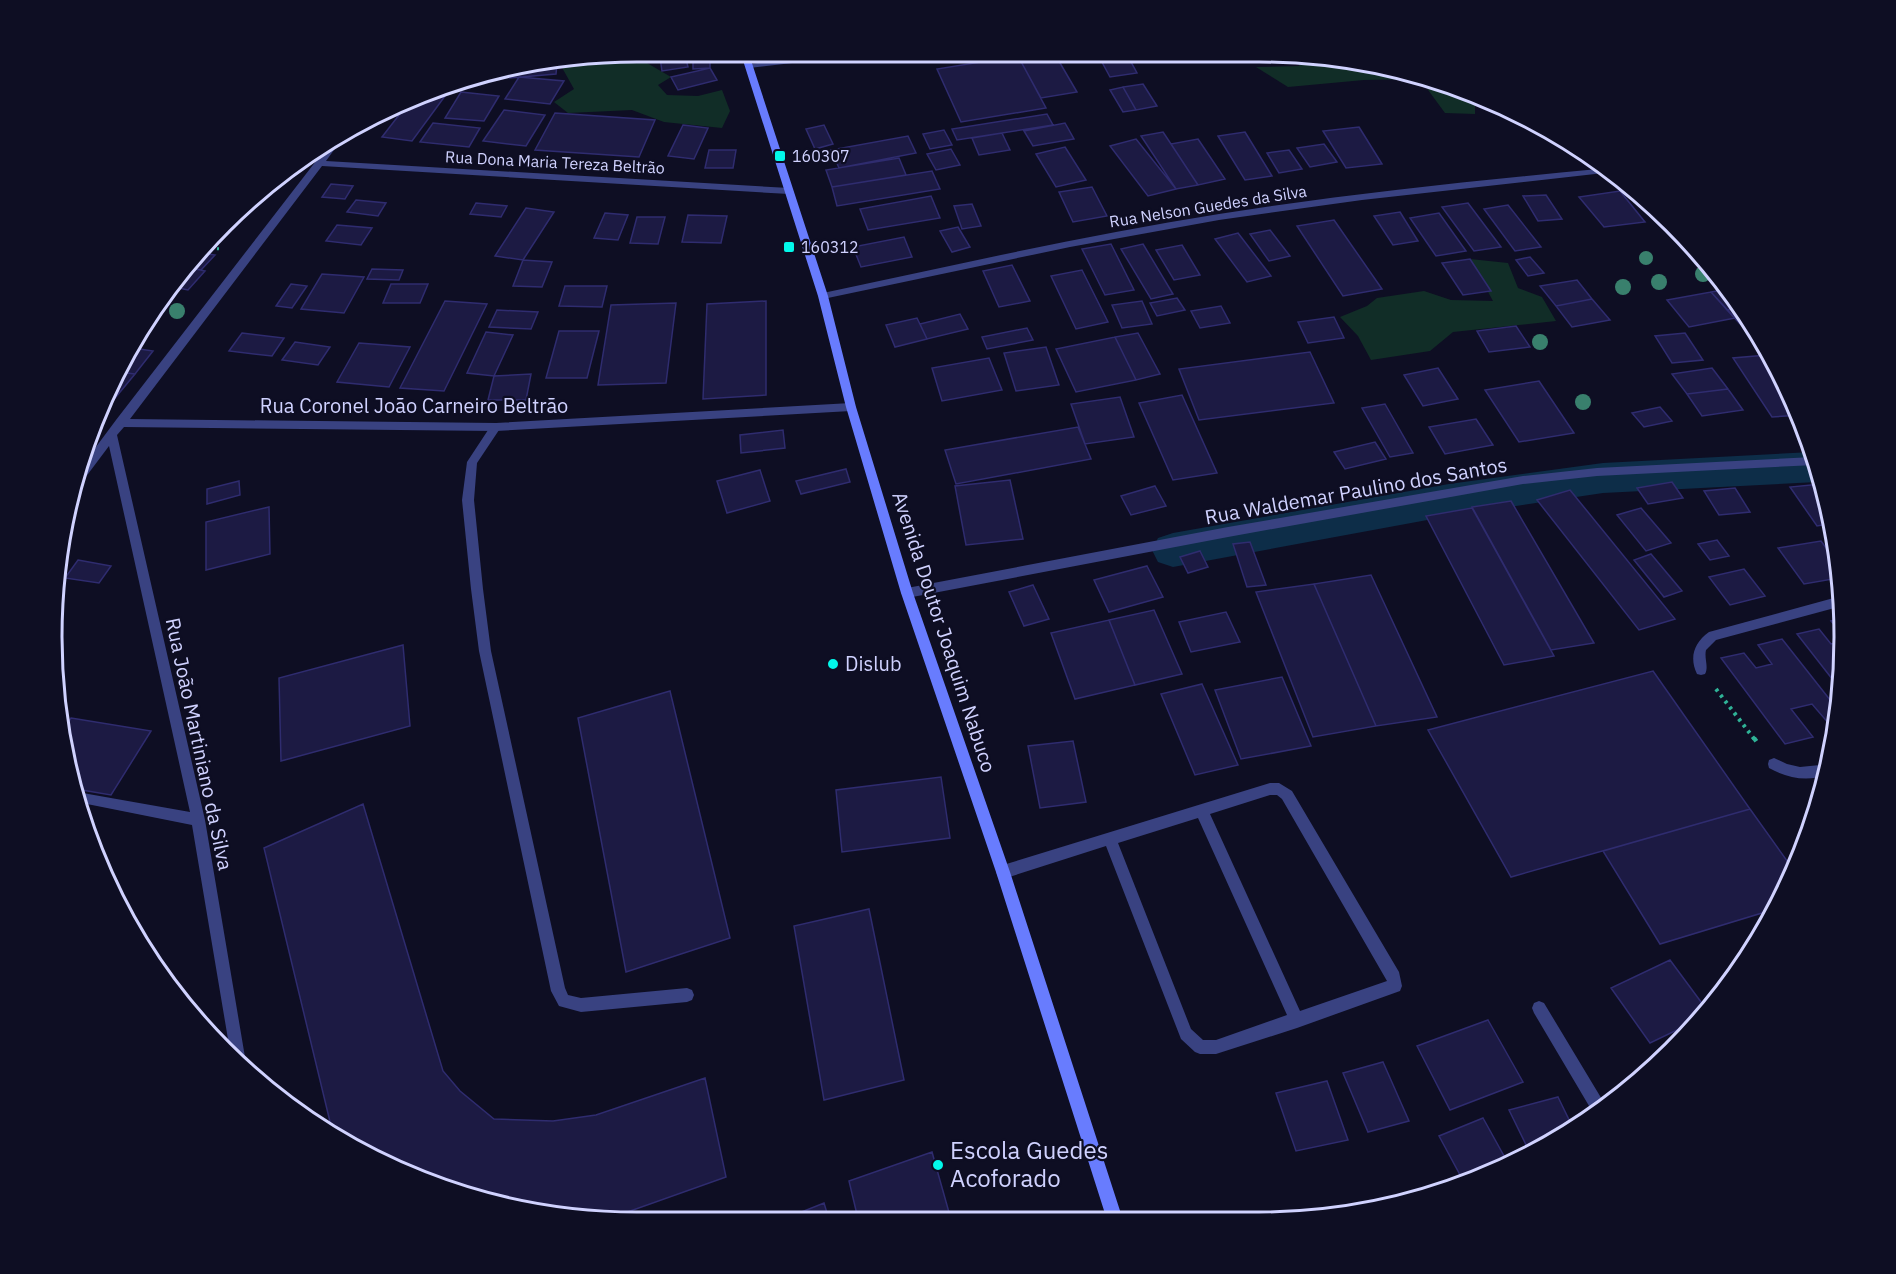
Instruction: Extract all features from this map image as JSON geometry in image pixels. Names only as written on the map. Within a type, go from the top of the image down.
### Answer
[{"type":"main road","name":"Avenida Doutor Joaquim Nabuco","points":[[748,62],[823,296],[851,407],[907,593],[1004,872],[1112,1212]]},
{"type":"street","points":[[749,66],[784,62]]},
{"type":"street","points":[[88,467],[328,152]]},
{"type":"street","name":"Rua Dona Maria Tereza Beltrão","points":[[319,163],[789,191]]},
{"type":"street","name":"Rua Nelson Guedes da Silva","points":[[823,296],[1019,254],[1220,217],[1472,184],[1597,171]]},
{"type":"street","name":"Rua Coronel João Carneiro Beltrão","points":[[120,423],[496,427],[851,407]]},
{"type":"street","points":[[496,427],[472,462],[468,500],[477,588],[485,651],[558,991],[564,1001],[581,1005],[687,995]]},
{"type":"street","name":"Rua João Martiniano da Silva","points":[[112,435],[198,820],[237,1050]]},
{"type":"street","name":"Rua Waldemar Paulino dos Santos","points":[[907,593],[1239,530],[1523,480],[1597,472],[1807,461]]},
{"type":"street","points":[[1701,670],[1698,653],[1703,642],[1713,636],[1833,603]]},
{"type":"street","points":[[1774,764],[1783,770],[1801,773],[1818,770]]},
{"type":"street","points":[[1004,872],[1201,810],[1274,788],[1283,791],[1395,980],[1393,988],[1216,1047],[1200,1047],[1186,1034],[1110,839]]},
{"type":"street","points":[[85,798],[198,820]]},
{"type":"street","points":[[1201,810],[1297,1021]]},
{"type":"street","points":[[1539,1008],[1596,1103]]},
{"type":"path","points":[[1701,670],[1774,764]]},
{"type":"green space","points":[[647,62],[671,77],[658,85],[667,95],[698,96],[722,90],[730,111],[722,128],[664,122],[632,110],[568,113],[554,102],[574,89],[561,66]]},
{"type":"green space","points":[[1300,63],[1334,66],[1400,79],[1364,80],[1288,87],[1256,67],[1299,66]]},
{"type":"green space","points":[[1425,86],[1475,104],[1475,114],[1445,113]]},
{"type":"green space","points":[[1470,259],[1508,263],[1518,288],[1542,297],[1556,321],[1453,332],[1430,351],[1371,360],[1358,336],[1340,317],[1367,306],[1377,298],[1424,291],[1451,300],[1493,301]]},
{"type":"building","points":[[661,62],[687,62],[688,67],[662,71]]},
{"type":"building","points":[[693,62],[710,62],[710,68],[693,69]]},
{"type":"building","points":[[981,62],[1021,62],[1046,108],[961,122],[937,69]]},
{"type":"building","points":[[1021,62],[1059,62],[1077,92],[1041,98]]},
{"type":"building","points":[[1102,62],[1131,62],[1137,73],[1110,77]]},
{"type":"building","points":[[557,67],[556,74],[510,78],[510,76]]},
{"type":"building","points":[[710,68],[717,80],[678,90],[671,77]]},
{"type":"building","points":[[519,77],[564,81],[550,104],[505,99]]},
{"type":"building","points":[[1143,84],[1157,106],[1136,110],[1123,87]]},
{"type":"building","points":[[1123,87],[1136,110],[1123,112],[1110,90]]},
{"type":"building","points":[[461,92],[499,96],[484,121],[445,118]]},
{"type":"building","points":[[445,96],[412,141],[382,137],[401,112]]},
{"type":"building","points":[[504,110],[545,115],[526,146],[483,141]]},
{"type":"building","points":[[555,113],[655,120],[639,157],[535,150]]},
{"type":"building","points":[[1047,114],[1053,125],[957,140],[952,129]]},
{"type":"building","points":[[433,123],[480,128],[469,147],[420,142]]},
{"type":"building","points":[[1065,123],[1074,139],[1033,146],[1024,131]]},
{"type":"building","points":[[683,125],[708,128],[694,159],[668,156]]},
{"type":"building","points":[[824,125],[833,144],[815,149],[806,129]]},
{"type":"building","points":[[1359,127],[1382,164],[1346,168],[1323,131]]},
{"type":"building","points":[[944,130],[952,145],[930,149],[923,134]]},
{"type":"building","points":[[1163,132],[1198,185],[1176,189],[1141,136]]},
{"type":"building","points":[[1245,132],[1272,176],[1245,180],[1218,136]]},
{"type":"building","points":[[1002,133],[1010,150],[979,155],[972,138]]},
{"type":"building","points":[[908,136],[916,153],[839,168],[831,150]]},
{"type":"building","points":[[1136,139],[1176,189],[1148,196],[1110,146]]},
{"type":"building","points":[[1198,139],[1225,179],[1198,185],[1171,144]]},
{"type":"building","points":[[1324,144],[1337,162],[1310,167],[1297,148]]},
{"type":"building","points":[[1065,147],[1086,180],[1056,187],[1036,154]]},
{"type":"building","points":[[951,149],[960,165],[936,170],[927,154]]},
{"type":"building","points":[[709,150],[736,150],[733,168],[705,168]]},
{"type":"building","points":[[1289,150],[1302,169],[1279,173],[1267,153]]},
{"type":"building","points":[[899,158],[906,175],[832,187],[826,170]]},
{"type":"building","points":[[932,171],[940,189],[837,206],[832,187]]},
{"type":"building","points":[[331,184],[353,186],[345,199],[322,197]]},
{"type":"building","points":[[1092,187],[1107,216],[1073,222],[1059,192]]},
{"type":"building","points":[[1620,191],[1645,222],[1604,227],[1579,197]]},
{"type":"building","points":[[1546,195],[1562,219],[1538,221],[1523,196]]},
{"type":"building","points":[[931,196],[940,218],[868,230],[860,209]]},
{"type":"building","points":[[356,200],[386,203],[378,216],[347,212]]},
{"type":"building","points":[[476,203],[507,206],[501,217],[470,214]]},
{"type":"building","points":[[1468,203],[1501,247],[1474,251],[1442,207]]},
{"type":"building","points":[[972,204],[981,226],[962,229],[954,206]]},
{"type":"building","points":[[1508,205],[1541,247],[1515,251],[1484,209]]},
{"type":"building","points":[[526,208],[554,212],[523,260],[495,256]]},
{"type":"building","points":[[1400,212],[1418,241],[1393,245],[1374,216]]},
{"type":"building","points":[[605,213],[628,215],[618,240],[594,238]]},
{"type":"building","points":[[1439,213],[1466,251],[1436,256],[1410,218]]},
{"type":"building","points":[[688,215],[727,216],[721,243],[682,242]]},
{"type":"building","points":[[637,217],[665,217],[658,244],[630,243]]},
{"type":"building","points":[[1334,220],[1382,289],[1343,296],[1297,226]]},
{"type":"building","points":[[337,225],[372,228],[361,245],[326,241]]},
{"type":"building","points":[[958,227],[970,247],[952,252],[940,231]]},
{"type":"building","points":[[1270,230],[1290,256],[1269,261],[1250,234]]},
{"type":"building","points":[[1238,233],[1271,276],[1247,282],[1215,239]]},
{"type":"building","points":[[904,237],[912,257],[861,267],[853,247]]},
{"type":"building","points":[[1111,244],[1134,290],[1105,295],[1082,249]]},
{"type":"building","points":[[1143,244],[1173,294],[1151,299],[1121,249]]},
{"type":"building","points":[[1182,245],[1200,275],[1174,280],[1156,250]]},
{"type":"building","points":[[208,254],[215,255],[201,270],[195,269]]},
{"type":"building","points":[[1530,257],[1544,273],[1528,276],[1516,260]]},
{"type":"building","points":[[1470,259],[1491,291],[1463,295],[1442,263]]},
{"type":"building","points":[[523,260],[552,262],[542,287],[513,286]]},
{"type":"building","points":[[1012,265],[1030,301],[999,307],[983,271]]},
{"type":"building","points":[[195,269],[205,271],[188,290],[179,288]]},
{"type":"building","points":[[372,269],[403,270],[399,280],[367,279]]},
{"type":"building","points":[[1082,270],[1108,322],[1076,329],[1051,276]]},
{"type":"building","points":[[322,274],[364,277],[344,313],[301,309]]},
{"type":"building","points":[[1577,280],[1592,299],[1556,306],[1540,286]]},
{"type":"building","points":[[291,284],[307,286],[292,308],[276,306]]},
{"type":"building","points":[[391,284],[428,284],[420,303],[383,303]]},
{"type":"building","points":[[565,286],[607,286],[602,307],[559,306]]},
{"type":"building","points":[[1719,291],[1732,309],[1727,310],[1711,292]]},
{"type":"building","points":[[1711,292],[1735,318],[1689,327],[1667,300]]},
{"type":"building","points":[[1177,298],[1185,310],[1157,316],[1150,303]]},
{"type":"building","points":[[1592,299],[1610,320],[1572,327],[1556,306]]},
{"type":"building","points":[[445,301],[487,304],[444,391],[400,388]]},
{"type":"building","points":[[766,301],[766,395],[703,399],[707,304]]},
{"type":"building","points":[[1142,301],[1152,324],[1122,328],[1112,305]]},
{"type":"building","points":[[676,303],[666,383],[598,385],[611,305]]},
{"type":"building","points":[[1221,306],[1230,323],[1200,328],[1191,311]]},
{"type":"building","points":[[1732,309],[1742,324],[1740,324],[1727,310]]},
{"type":"building","points":[[497,310],[538,312],[531,329],[489,327]]},
{"type":"building","points":[[960,314],[968,329],[927,339],[920,324]]},
{"type":"building","points":[[1334,317],[1344,338],[1308,343],[1298,322]]},
{"type":"building","points":[[917,318],[927,339],[895,347],[886,325]]},
{"type":"building","points":[[1516,326],[1530,347],[1489,352],[1477,331]]},
{"type":"building","points":[[1027,328],[1033,340],[987,349],[982,337]]},
{"type":"building","points":[[559,331],[599,331],[587,378],[546,378]]},
{"type":"building","points":[[486,332],[513,335],[494,376],[467,373]]},
{"type":"building","points":[[242,333],[284,338],[272,356],[229,351]]},
{"type":"building","points":[[1138,333],[1160,374],[1136,380],[1115,337]]},
{"type":"building","points":[[1685,333],[1703,360],[1672,363],[1655,336]]},
{"type":"building","points":[[1115,337],[1136,380],[1076,392],[1056,349]]},
{"type":"building","points":[[295,342],[330,347],[318,365],[282,360]]},
{"type":"building","points":[[359,343],[410,347],[389,387],[337,382]]},
{"type":"building","points":[[1046,347],[1059,385],[1016,391],[1004,353]]},
{"type":"building","points":[[139,349],[153,351],[135,374],[126,373]]},
{"type":"building","points":[[1310,352],[1334,403],[1199,420],[1179,369]]},
{"type":"building","points":[[1761,356],[1790,416],[1772,417],[1733,358]]},
{"type":"building","points":[[989,358],[1002,390],[942,401],[932,368]]},
{"type":"building","points":[[1438,368],[1458,399],[1423,406],[1404,375]]},
{"type":"building","points":[[1712,368],[1728,389],[1687,394],[1672,374]]},
{"type":"building","points":[[126,373],[135,374],[112,402]]},
{"type":"building","points":[[531,374],[526,400],[488,400],[494,376]]},
{"type":"building","points":[[1539,381],[1574,433],[1519,442],[1485,390]]},
{"type":"building","points":[[1728,389],[1743,410],[1702,416],[1687,394]]},
{"type":"building","points":[[1182,395],[1217,473],[1173,480],[1139,403]]},
{"type":"building","points":[[1120,397],[1134,437],[1085,444],[1071,404]]},
{"type":"building","points":[[1385,404],[1413,453],[1390,457],[1362,408]]},
{"type":"building","points":[[1660,407],[1672,421],[1644,427],[1632,413]]},
{"type":"building","points":[[1476,419],[1493,445],[1445,454],[1429,427]]},
{"type":"building","points":[[1078,427],[1091,459],[956,484],[945,450]]},
{"type":"building","points":[[783,430],[785,448],[741,453],[740,435]]},
{"type":"building","points":[[1375,442],[1386,459],[1345,469],[1334,452]]},
{"type":"building","points":[[846,469],[850,482],[801,494],[796,481]]},
{"type":"building","points":[[760,470],[770,501],[727,513],[717,481]]},
{"type":"building","points":[[1010,480],[1023,539],[966,545],[955,486]]},
{"type":"building","points":[[239,481],[240,495],[207,504],[207,489]]},
{"type":"building","points":[[1672,482],[1683,498],[1648,504],[1637,488]]},
{"type":"building","points":[[1814,485],[1823,525],[1817,526],[1790,487]]},
{"type":"building","points":[[1155,486],[1166,506],[1131,515],[1121,496]]},
{"type":"building","points":[[1735,488],[1750,512],[1719,515],[1704,491]]},
{"type":"building","points":[[1570,490],[1675,619],[1639,630],[1537,500]]},
{"type":"building","points":[[1511,501],[1594,643],[1551,650],[1472,507]]},
{"type":"building","points":[[269,507],[270,554],[206,570],[206,522]]},
{"type":"building","points":[[1472,508],[1554,656],[1504,665],[1426,516]]},
{"type":"building","points":[[1641,508],[1671,543],[1646,551],[1617,515]]},
{"type":"building","points":[[1717,540],[1729,556],[1710,560],[1698,544]]},
{"type":"building","points":[[1821,541],[1828,550],[1831,579],[1804,584],[1778,548]]},
{"type":"building","points":[[1250,542],[1266,585],[1247,587],[1233,544]]},
{"type":"building","points":[[1200,551],[1208,567],[1188,573],[1180,557]]},
{"type":"building","points":[[1651,554],[1682,591],[1664,597],[1634,560]]},
{"type":"building","points":[[78,560],[111,566],[99,583],[65,578]]},
{"type":"building","points":[[1147,566],[1163,597],[1109,612],[1094,580]]},
{"type":"building","points":[[1744,569],[1765,596],[1730,605],[1709,577]]},
{"type":"building","points":[[1371,575],[1437,717],[1376,726],[1314,584]]},
{"type":"building","points":[[1314,584],[1376,726],[1313,737],[1256,592]]},
{"type":"building","points":[[1033,585],[1049,619],[1024,626],[1009,592]]},
{"type":"building","points":[[1154,610],[1182,674],[1135,685],[1109,620]]},
{"type":"building","points":[[1226,612],[1240,642],[1191,652],[1179,622]]},
{"type":"building","points":[[1109,620],[1135,685],[1075,699],[1051,633]]},
{"type":"building","points":[[1819,629],[1831,644],[1834,643],[1833,680],[1797,634]]},
{"type":"building","points":[[1782,639],[1831,701],[1828,723],[1812,704],[1791,709],[1813,737],[1785,744],[1721,658],[1744,653],[1756,668],[1772,664],[1758,645]]},
{"type":"building","points":[[403,645],[410,726],[281,761],[279,678]]},
{"type":"building","points":[[1653,671],[1750,809],[1511,877],[1428,730]]},
{"type":"building","points":[[1282,677],[1311,746],[1241,759],[1215,690]]},
{"type":"building","points":[[1202,684],[1238,765],[1195,775],[1161,694]]},
{"type":"building","points":[[670,691],[730,938],[626,972],[578,718]]},
{"type":"building","points":[[71,718],[151,731],[111,795],[82,790],[68,723]]},
{"type":"building","points":[[1073,741],[1086,802],[1040,808],[1028,746]]},
{"type":"building","points":[[941,777],[950,838],[842,852],[836,790]]},
{"type":"building","points":[[363,804],[443,1071],[460,1091],[494,1119],[553,1121],[596,1115],[705,1078],[726,1177],[628,1212],[562,1208],[488,1193],[452,1182],[382,1153],[331,1124],[264,848]]},
{"type":"building","points":[[1750,809],[1788,863],[1764,912],[1660,944],[1603,851]]},
{"type":"building","points":[[869,909],[904,1080],[824,1100],[794,926]]},
{"type":"building","points":[[1670,960],[1702,1004],[1681,1028],[1650,1043],[1611,988]]},
{"type":"building","points":[[1488,1020],[1523,1082],[1450,1110],[1417,1046]]},
{"type":"building","points":[[1383,1062],[1409,1121],[1368,1132],[1343,1073]]},
{"type":"building","points":[[1327,1081],[1348,1140],[1296,1151],[1276,1093]]},
{"type":"building","points":[[1558,1097],[1570,1121],[1527,1146],[1509,1110]]},
{"type":"building","points":[[1483,1118],[1505,1157],[1461,1176],[1439,1136]]},
{"type":"building","points":[[932,1152],[949,1212],[856,1212],[849,1181]]},
{"type":"building","points":[[824,1203],[827,1212],[802,1212]]},
{"type":"waterway","points":[[1173,550],[1449,500],[1603,478],[1809,467]]},
{"type":"place","name":"160307","points":[[780,156]]},
{"type":"place","name":"160312","points":[[789,247]]},
{"type":"place","name":"Dislub","points":[[833,664]]},
{"type":"place","name":"Escola Guedes Acoforado","points":[[938,1165]]}]
